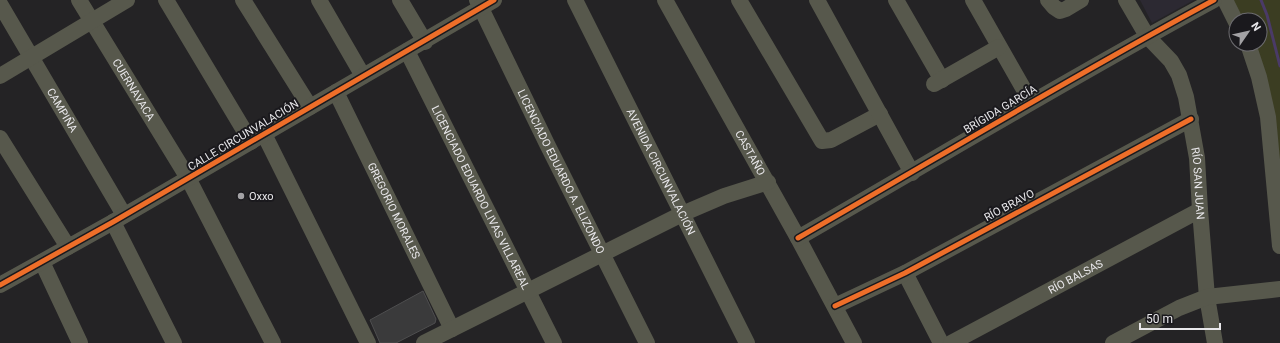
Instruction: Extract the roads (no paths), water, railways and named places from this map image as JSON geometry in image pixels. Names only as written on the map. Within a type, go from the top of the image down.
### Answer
[{"type":"street","name":"CUERNAVACA","points":[[79,0],[188,178],[273,343]]},
{"type":"street","points":[[0,76],[127,0]]},
{"type":"street","points":[[166,0],[258,138],[368,343]]},
{"type":"street","points":[[243,0],[310,107]]},
{"type":"street","points":[[319,0],[363,76]]},
{"type":"street","points":[[400,0],[425,42]]},
{"type":"street","name":"AVENIDA CIRCUNVALACIÓN","points":[[576,0],[747,343]]},
{"type":"street","points":[[739,0],[822,142],[831,140],[880,114]]},
{"type":"street","points":[[817,0],[912,172]]},
{"type":"street","points":[[896,0],[938,82],[1000,47]]},
{"type":"street","points":[[974,0],[1031,102]]},
{"type":"street","points":[[1048,0],[1060,11],[1081,0]]},
{"type":"street","name":"RÍO SAN JUAN","points":[[1126,0],[1147,36],[1170,61],[1179,75],[1186,98],[1197,158],[1207,297],[1215,343]]},
{"type":"street","name":"BRÍGIDA GARCÍA","points":[[798,238],[1031,102],[1214,0]]},
{"type":"street","points":[[1225,0],[1231,12]]},
{"type":"street","name":"CASTAÑO","points":[[668,1],[768,182],[854,343]]},
{"type":"street","name":"CALLE CIRCUNVALACIÓN","points":[[0,285],[118,219],[363,76],[425,42],[484,3]]},
{"type":"street","name":"LICENCIADO EDUARDO A. ELIZONDO","points":[[484,3],[547,144],[647,343]]},
{"type":"street","name":"CAMPIÑA","points":[[0,4],[31,57],[118,219],[174,343]]},
{"type":"street","name":"LICENCIADO EDUARDO LIVAS VILLAREAL","points":[[406,52],[554,343]]},
{"type":"street","points":[[1251,52],[1259,77],[1268,117],[1280,246]]},
{"type":"street","name":"GREGORIO MORALES","points":[[336,92],[452,329]]},
{"type":"street","name":"RÍO BRAVO","points":[[835,306],[905,273],[1191,119]]},
{"type":"street","points":[[2,146],[68,247]]},
{"type":"street","points":[[424,343],[682,214],[724,196],[768,182]]},
{"type":"street","name":"RÍO BALSAS","points":[[952,343],[1200,210]]},
{"type":"street","points":[[42,262],[76,342]]},
{"type":"street","points":[[905,273],[941,343]]},
{"type":"street","points":[[1113,343],[1179,308],[1207,297],[1280,289]]},
{"type":"waterway","points":[[1261,0],[1267,15],[1280,66]]},
{"type":"place","name":"Oxxo","points":[[241,196]]}]
